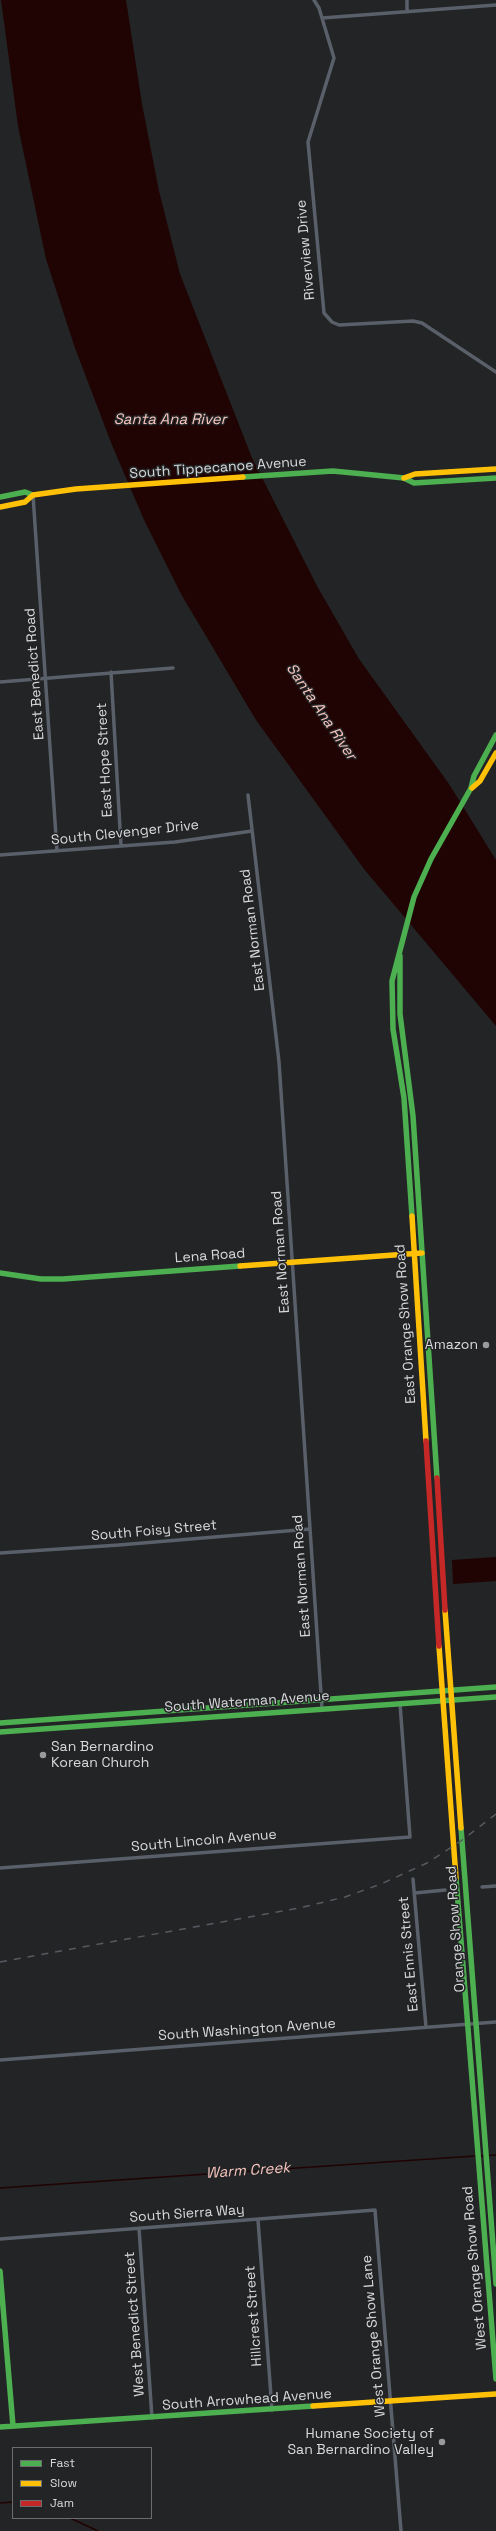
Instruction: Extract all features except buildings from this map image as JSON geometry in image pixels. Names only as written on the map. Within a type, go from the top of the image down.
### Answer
[{"type":"main road","name":"South Tippecanoe Avenue","points":[[404,478],[415,474],[496,469]]},
{"type":"main road","name":"South Tippecanoe Avenue","points":[[0,497],[25,492],[33,495],[76,489],[339,472],[404,478],[414,483],[496,478]]},
{"type":"main road","name":"South Tippecanoe Avenue","points":[[0,507],[25,502],[33,495]]},
{"type":"main road","points":[[471,788],[474,776],[496,735]]},
{"type":"main road","points":[[471,788],[480,781],[496,753]]},
{"type":"main road","name":"East Orange Show Road","points":[[443,1701],[404,1098],[398,1062],[391,999],[392,981],[409,910],[420,882],[471,788]]},
{"type":"main road","name":"East Orange Show Road","points":[[400,946],[400,1014],[412,1104],[451,1700]]},
{"type":"main road","points":[[398,1062],[406,1060]]},
{"type":"main road","points":[[409,1187],[418,1187]]},
{"type":"main road","name":"Lena Road","points":[[0,1273],[41,1279],[63,1279],[422,1253]]},
{"type":"main road","points":[[432,1537],[440,1537]]},
{"type":"main road","name":"South Waterman Avenue","points":[[0,1723],[496,1687]]},
{"type":"main road","name":"South Waterman Avenue","points":[[0,1732],[496,1697]]},
{"type":"main road","name":"Orange Show Road","points":[[451,1700],[485,2156]]},
{"type":"main road","name":"Orange Show Road","points":[[443,1701],[477,2155]]},
{"type":"main road","name":"West Orange Show Road","points":[[477,2155],[496,2379]]},
{"type":"main road","name":"West Orange Show Road","points":[[485,2156],[496,2284]]},
{"type":"main road","points":[[0,2271],[12,2426]]},
{"type":"main road","name":"South Arrowhead Avenue","points":[[0,2427],[390,2403],[496,2394]]},
{"type":"street","name":"Riverview Drive","points":[[314,0],[322,18],[333,53],[334,62],[309,136],[308,146],[324,313],[332,322],[339,325],[413,321],[422,323],[496,372]]},
{"type":"street","points":[[406,0],[407,12]]},
{"type":"street","points":[[322,18],[496,5]]},
{"type":"street","name":"East Benedict Road","points":[[33,495],[57,851]]},
{"type":"street","points":[[0,682],[173,668]]},
{"type":"street","name":"East Hope Street","points":[[111,672],[121,846]]},
{"type":"street","name":"East Norman Road","points":[[248,795],[279,1062],[322,1709]]},
{"type":"street","name":"South Clevenger Drive","points":[[0,854],[121,846],[252,831]]},
{"type":"street","name":"South Foisy Street","points":[[0,1553],[120,1546],[310,1529]]},
{"type":"street","name":"South Lincoln Avenue","points":[[0,1868],[410,1838],[400,1704]]},
{"type":"street","name":"East Ennis Street","points":[[413,1879],[426,2027]]},
{"type":"street","points":[[482,1887],[496,1886]]},
{"type":"street","points":[[415,1893],[445,1890]]},
{"type":"street","name":"South Washington Avenue","points":[[0,2060],[496,2022]]},
{"type":"street","name":"South Sierra Way","points":[[0,2239],[375,2210]]},
{"type":"street","name":"West Orange Show Lane","points":[[375,2210],[401,2531]]},
{"type":"street","name":"Hillcrest Street","points":[[258,2220],[272,2410]]},
{"type":"street","name":"West Benedict Street","points":[[139,2228],[152,2418]]},
{"type":"water","name":"Santa Ana River","points":[[1,0],[126,0],[142,104],[159,191],[180,274],[252,458],[317,586],[359,659],[449,784],[496,860],[496,1026],[364,869],[256,720],[181,594],[145,522],[112,445],[75,348],[46,259],[18,126]]},
{"type":"water","points":[[496,1557],[496,1581],[453,1584],[452,1560]]},
{"type":"waterway","name":"Warm Creek","points":[[479,2156],[496,2155]]},
{"type":"waterway","name":"Warm Creek","points":[[0,2188],[475,2156]]},
{"type":"waterway","points":[[0,2503],[12,2502]]},
{"type":"waterway","points":[[72,2519],[98,2531]]},
{"type":"railway","points":[[0,1962],[299,1908],[345,1897],[381,1884],[427,1863],[461,1841],[496,1814]]},
{"type":"traffic: fast","points":[[243,477],[333,471],[404,478],[414,483],[496,478]]},
{"type":"traffic: fast","points":[[0,497],[25,492],[33,495]]},
{"type":"traffic: fast","points":[[412,1216],[404,1098],[393,1029],[392,981],[414,897],[431,859],[471,788],[474,776],[496,735]]},
{"type":"traffic: fast","points":[[400,956],[400,1014],[413,1116],[437,1478]]},
{"type":"traffic: fast","points":[[0,1273],[41,1279],[63,1279],[240,1266]]},
{"type":"traffic: fast","points":[[0,1723],[496,1687]]},
{"type":"traffic: fast","points":[[0,1732],[496,1697]]},
{"type":"traffic: fast","points":[[461,1828],[496,2284]]},
{"type":"traffic: fast","points":[[456,1878],[496,2379]]},
{"type":"traffic: fast","points":[[0,2271],[13,2426]]},
{"type":"traffic: fast","points":[[0,2427],[313,2406]]},
{"type":"traffic: slow","points":[[404,478],[415,474],[496,469]]},
{"type":"traffic: slow","points":[[0,507],[25,502],[33,495],[76,489],[243,477]]},
{"type":"traffic: slow","points":[[472,788],[480,781],[496,753]]},
{"type":"traffic: slow","points":[[412,1216],[426,1441]]},
{"type":"traffic: slow","points":[[240,1266],[422,1253]]},
{"type":"traffic: slow","points":[[445,1610],[461,1828]]},
{"type":"traffic: slow","points":[[439,1646],[456,1878]]},
{"type":"traffic: slow","points":[[313,2406],[496,2394]]},
{"type":"traffic: jam","points":[[426,1441],[439,1646]]},
{"type":"traffic: jam","points":[[437,1478],[445,1610]]},
{"type":"place","name":"Amazon","points":[[486,1345]]},
{"type":"place","name":"San Bernardino Korean Church","points":[[43,1755]]},
{"type":"place","name":"Humane Society of San Bernardino Valley","points":[[442,2442]]}]
